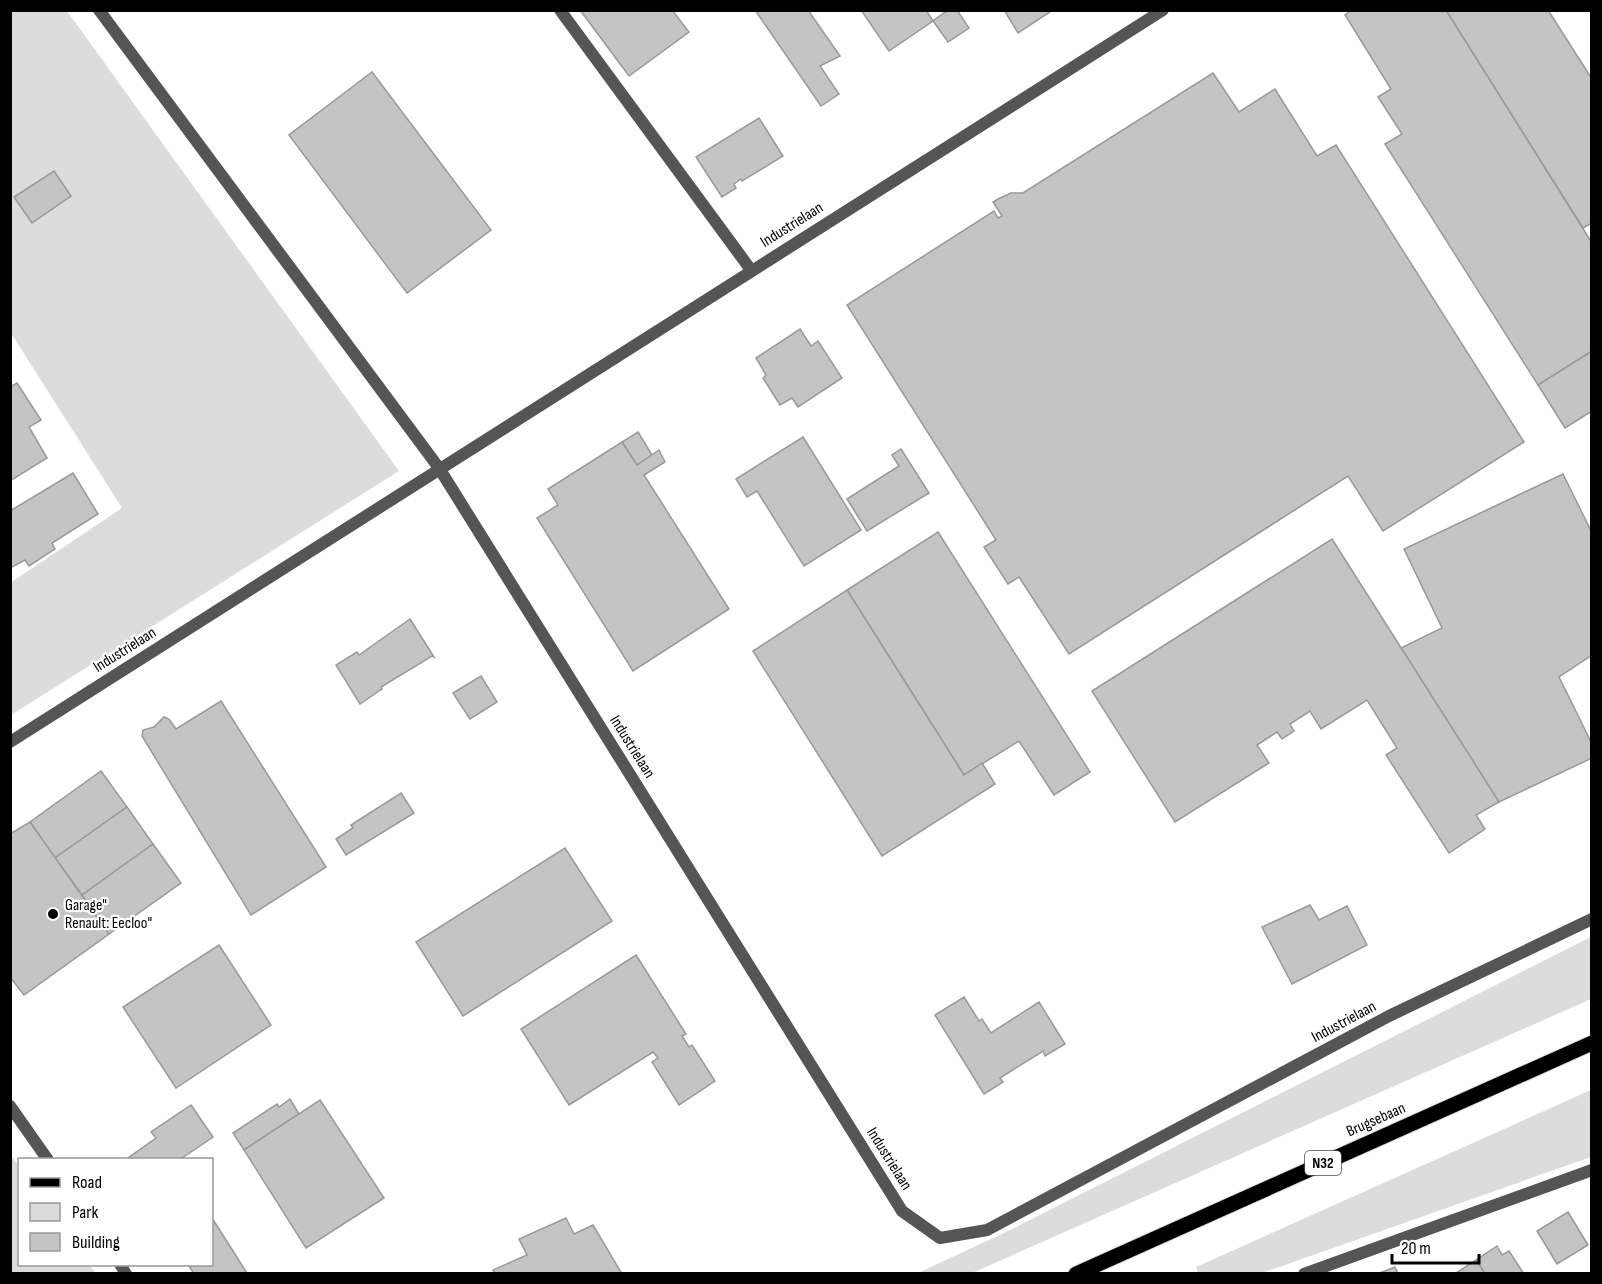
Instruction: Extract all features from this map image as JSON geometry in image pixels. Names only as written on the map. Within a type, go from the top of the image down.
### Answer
[{"type":"main road","name":"Brugsebaan","points":[[1076,1274],[1592,1043]]},
{"type":"street","points":[[99,10],[439,468]]},
{"type":"street","points":[[560,10],[751,270]]},
{"type":"street","name":"Industrielaan","points":[[10,742],[1163,10]]},
{"type":"street","name":"Industrielaan","points":[[439,468],[902,1211],[940,1238],[987,1230],[1389,1016],[1592,919]]},
{"type":"street","points":[[10,1106],[47,1158]]},
{"type":"street","points":[[1304,1274],[1592,1170]]},
{"type":"green space","points":[[11,11],[67,11],[399,471],[11,715],[10,583],[122,508],[11,333]]},
{"type":"green space","points":[[1591,937],[1591,999],[972,1273],[918,1273],[1004,1233]]},
{"type":"green space","points":[[1591,1090],[1591,1157],[1262,1273],[1198,1273],[1196,1267]]},
{"type":"green space","points":[[10,1154],[18,1165],[18,1266],[90,1266],[96,1273],[11,1273]]},
{"type":"building","points":[[580,10],[672,10],[689,32],[629,76]]},
{"type":"building","points":[[755,10],[808,10],[840,56],[820,66],[839,94],[821,106]]},
{"type":"building","points":[[861,10],[926,10],[933,21],[889,51]]},
{"type":"building","points":[[948,10],[957,10],[969,28],[948,42],[933,21]]},
{"type":"building","points":[[1004,10],[1053,10],[1018,33]]},
{"type":"building","points":[[1352,10],[1446,10],[1592,243],[1592,351],[1538,385],[1385,144],[1402,134],[1378,97],[1391,89],[1345,15]]},
{"type":"building","points":[[1446,10],[1548,10],[1592,79],[1592,223],[1583,228]]},
{"type":"building","points":[[372,72],[491,230],[407,293],[289,135]]},
{"type":"building","points":[[1213,73],[1239,112],[1275,89],[1317,156],[1336,145],[1524,442],[1383,531],[1348,476],[1069,654],[1019,577],[1008,584],[984,547],[996,540],[847,305],[994,211],[998,218],[1002,216],[993,202],[1011,193],[1023,193]]},
{"type":"building","points":[[759,118],[783,156],[742,181],[741,179],[734,184],[736,188],[722,197],[696,157]]},
{"type":"building","points":[[54,171],[71,196],[32,223],[14,197]]},
{"type":"building","points":[[800,329],[811,346],[818,341],[842,378],[798,407],[792,398],[780,405],[763,378],[766,375],[756,358]]},
{"type":"building","points":[[1592,351],[1592,411],[1565,428],[1538,385]]},
{"type":"building","points":[[17,383],[41,420],[29,427],[47,458],[10,481],[10,387]]},
{"type":"building","points":[[638,432],[652,455],[637,465],[622,442]]},
{"type":"building","points":[[803,437],[861,530],[804,566],[757,491],[747,497],[736,479]]},
{"type":"building","points":[[622,442],[637,465],[659,450],[665,462],[644,475],[729,609],[633,671],[537,518],[558,505],[548,489]]},
{"type":"building","points":[[901,449],[929,493],[867,531],[847,499],[899,466],[892,455]]},
{"type":"building","points":[[73,473],[98,514],[52,543],[55,549],[29,566],[25,560],[10,568],[10,511]]},
{"type":"building","points":[[1563,474],[1592,533],[1592,655],[1559,677],[1592,744],[1592,758],[1499,802],[1401,648],[1442,628],[1404,549]]},
{"type":"building","points":[[938,532],[1090,772],[1054,795],[1019,741],[964,775],[847,590]]},
{"type":"building","points":[[1332,539],[1499,802],[1476,815],[1485,829],[1449,853],[1386,755],[1397,748],[1367,700],[1321,729],[1310,711],[1290,724],[1294,731],[1282,739],[1277,732],[1257,745],[1269,763],[1175,822],[1092,691]]},
{"type":"building","points":[[847,590],[964,775],[982,763],[995,784],[882,856],[753,651]]},
{"type":"building","points":[[410,619],[434,657],[432,656],[381,687],[382,689],[360,704],[336,665],[357,652],[359,655]]},
{"type":"building","points":[[481,676],[497,702],[470,719],[453,693]]},
{"type":"building","points":[[221,701],[326,867],[251,915],[142,736],[143,730],[154,727],[164,717],[169,719],[176,729]]},
{"type":"building","points":[[101,771],[127,807],[55,858],[30,822]]},
{"type":"building","points":[[401,793],[414,813],[346,855],[336,839],[353,828],[351,825]]},
{"type":"building","points":[[127,807],[153,844],[82,895],[55,858]]},
{"type":"building","name":"Garage\" Renault: Eecloo\"","points":[[30,822],[109,934],[24,995],[10,977],[10,834]]},
{"type":"building","points":[[153,844],[181,883],[109,934],[82,895]]},
{"type":"building","points":[[565,848],[612,921],[463,1016],[416,942]]},
{"type":"building","points":[[1310,905],[1319,920],[1347,906],[1367,945],[1292,984],[1262,927]]},
{"type":"building","points":[[219,945],[271,1025],[176,1088],[123,1007]]},
{"type":"building","points":[[636,955],[686,1034],[682,1036],[689,1047],[692,1045],[715,1081],[679,1105],[652,1062],[658,1058],[653,1052],[569,1105],[521,1029]]},
{"type":"building","points":[[964,997],[979,1021],[982,1019],[991,1033],[1039,1002],[1065,1044],[1045,1056],[1043,1051],[1000,1078],[1003,1082],[984,1094],[935,1015]]},
{"type":"building","points":[[290,1099],[299,1114],[244,1150],[233,1133],[277,1104],[279,1107]]},
{"type":"building","points":[[320,1100],[384,1198],[306,1248],[244,1150]]},
{"type":"building","points":[[191,1105],[213,1137],[182,1158],[128,1158],[156,1138],[151,1132]]},
{"type":"building","points":[[1568,1212],[1588,1245],[1557,1264],[1537,1231]]},
{"type":"building","points":[[566,1218],[574,1234],[593,1225],[622,1274],[495,1274],[493,1270],[527,1255],[519,1239]]},
{"type":"building","points":[[213,1220],[247,1273],[194,1274],[189,1266],[213,1266]]},
{"type":"building","points":[[1497,1246],[1502,1255],[1509,1251],[1524,1274],[1485,1274],[1476,1260]]},
{"type":"building","points":[[1476,1260],[1485,1274],[1456,1274],[1456,1273]]},
{"type":"building","points":[[1395,1267],[1398,1274],[1377,1274]]},
{"type":"place","name":"Garage\" Renault: Eecloo\"","points":[[53,914]]}]
